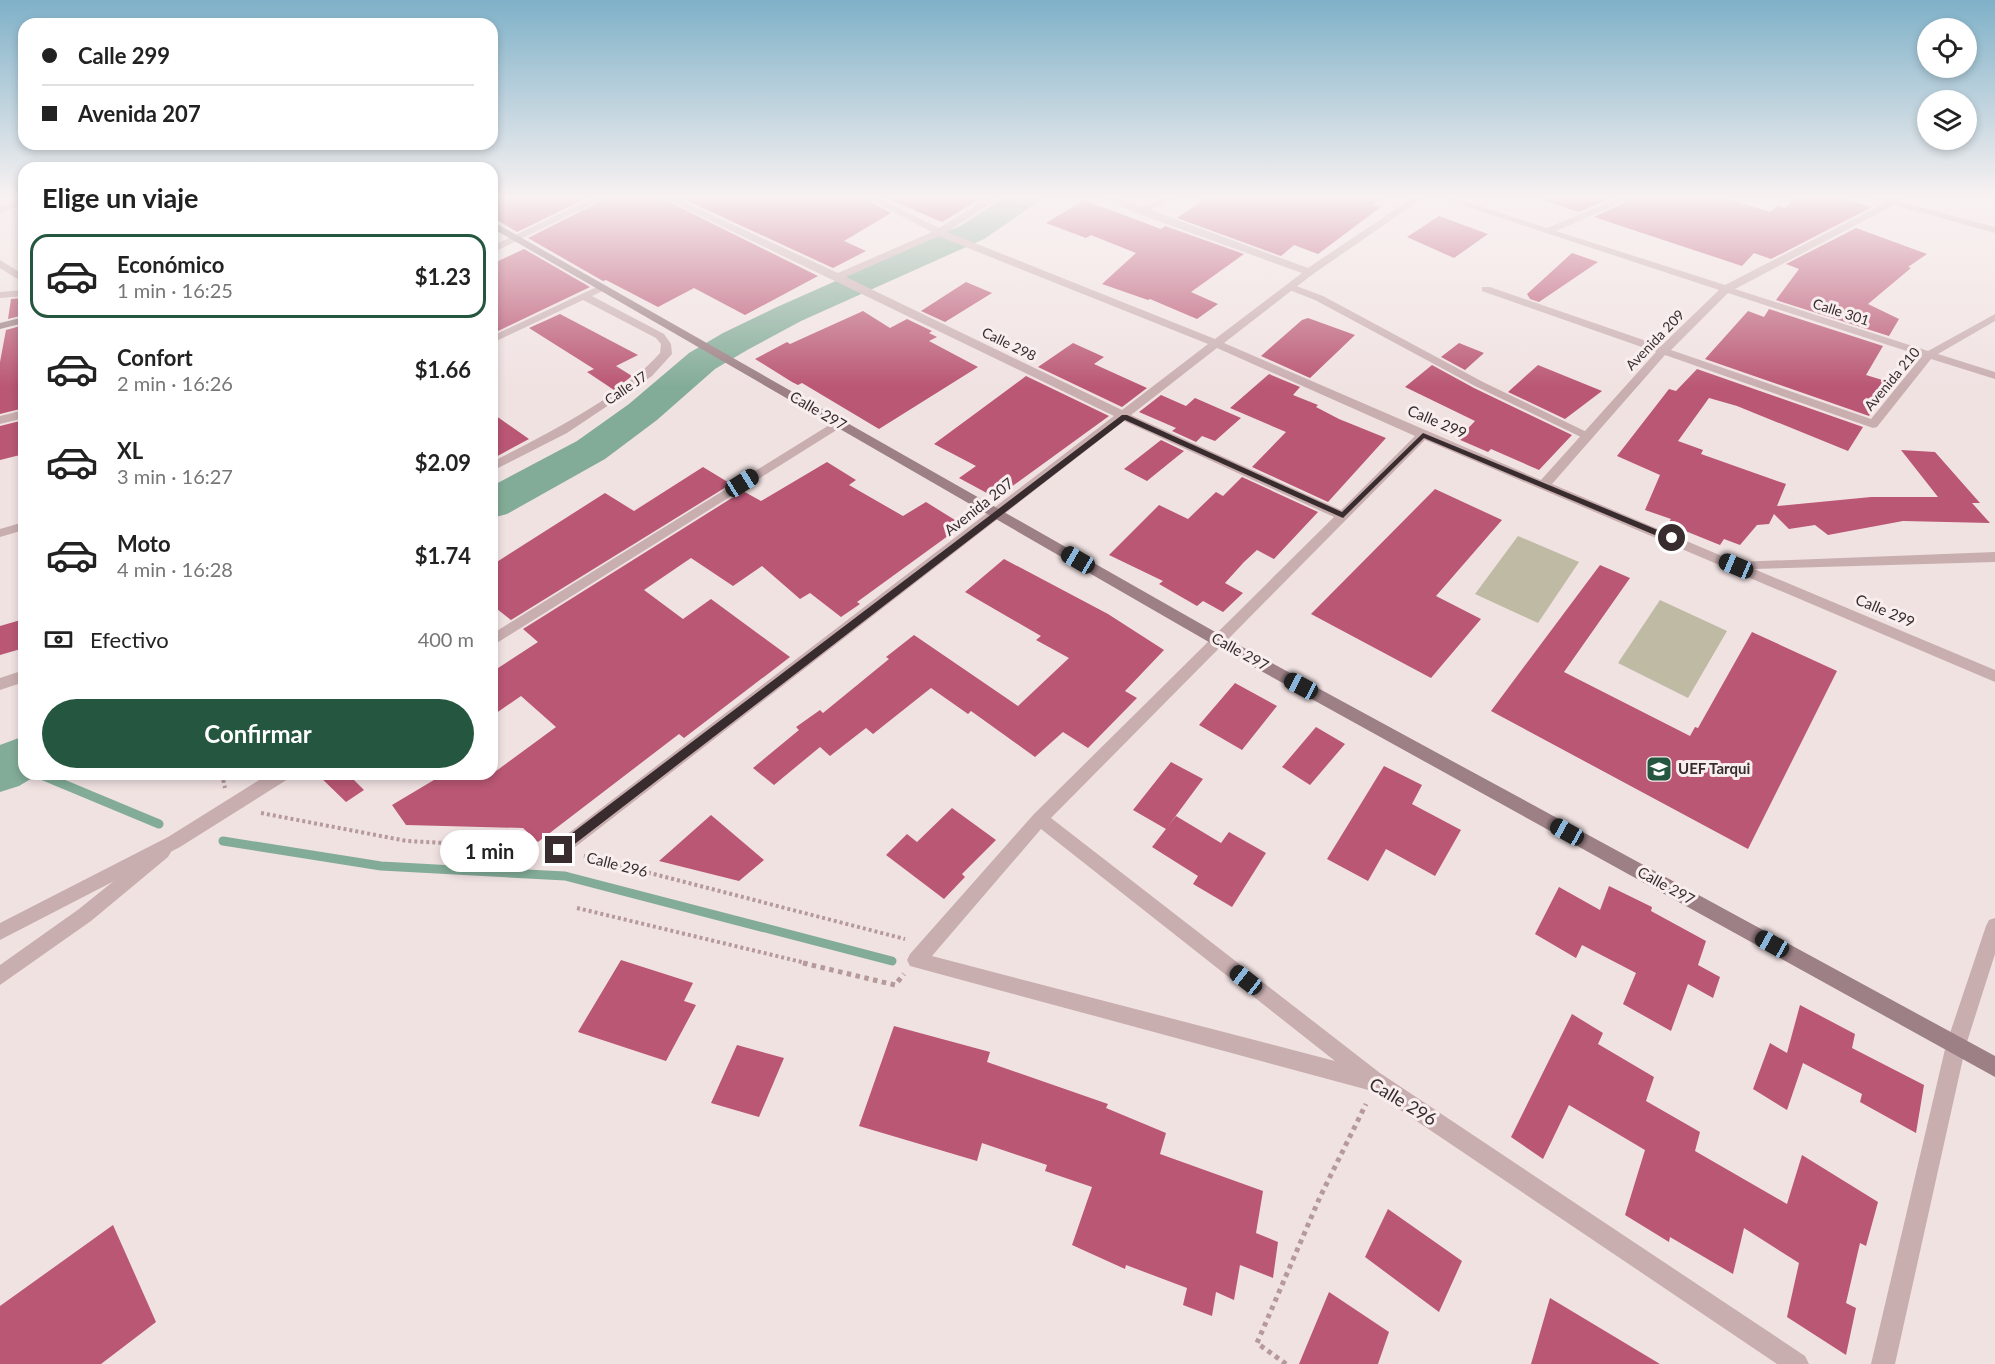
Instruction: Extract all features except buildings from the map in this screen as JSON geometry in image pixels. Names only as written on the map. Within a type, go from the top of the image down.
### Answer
[{"type":"street","name":"Calle 297","points":[[556,260],[1219,641],[1995,1067]]},
{"type":"street","name":"Calle 298","points":[[801,260],[1124,416],[1343,516]]},
{"type":"street","points":[[839,277],[877,260]]},
{"type":"street","name":"Calle 299","points":[[1006,260],[1217,344],[1423,435],[1545,484],[1995,676]]},
{"type":"street","points":[[1275,260],[1309,272]]},
{"type":"street","name":"Avenida 207","points":[[559,850],[1327,260]]},
{"type":"street","name":"Calle 301","points":[[1633,260],[1995,376]]},
{"type":"street","name":"Avenida 209","points":[[1545,484],[1662,352],[1726,289],[1783,260]]},
{"type":"street","points":[[0,263],[18,276]]},
{"type":"street","points":[[498,337],[603,287]]},
{"type":"street","points":[[1291,287],[1328,303],[1479,384],[1587,435]]},
{"type":"street","points":[[1486,289],[1662,352]]},
{"type":"street","points":[[0,295],[18,294]]},
{"type":"street","name":"Calle J7","points":[[498,465],[563,430],[648,374],[666,354],[666,344],[660,336],[585,297]]},
{"type":"street","name":"Avenida 210","points":[[1662,352],[1873,424],[1929,355],[1995,316]]},
{"type":"street","points":[[0,326],[18,322]]},
{"type":"street","points":[[0,420],[18,416]]},
{"type":"street","points":[[498,637],[839,423]]},
{"type":"street","points":[[922,952],[1040,819],[1423,435]]},
{"type":"street","points":[[0,533],[18,528]]},
{"type":"street","points":[[1736,566],[1995,557]]},
{"type":"street","points":[[0,684],[18,678]]},
{"type":"street","points":[[0,932],[174,842],[273,780]]},
{"type":"street","points":[[1040,819],[1377,1082]]},
{"type":"street","points":[[0,976],[85,915],[174,842]]},
{"type":"street","points":[[1883,1364],[1956,1045],[1995,926]]},
{"type":"street","name":"Calle 296","points":[[922,952],[1377,1082],[1797,1364]]},
{"type":"path","name":"Calle 296","points":[[229,808],[407,841],[559,850],[922,952]]},
{"type":"path","points":[[577,908],[895,985],[922,952]]},
{"type":"path","points":[[1286,1364],[1257,1343],[1320,1197],[1377,1082]]},
{"type":"shaded area","points":[[1518,536],[1579,562],[1538,623],[1475,594]]},
{"type":"shaded area","points":[[1660,600],[1727,631],[1688,698],[1618,663]]},
{"type":"waterway","points":[[498,501],[591,450],[643,412],[702,361],[736,341],[789,314],[911,260]]},
{"type":"waterway","points":[[0,771],[18,760]]},
{"type":"waterway","points":[[13,763],[18,765]]},
{"type":"waterway","points":[[53,780],[159,824]]},
{"type":"waterway","points":[[223,841],[381,866],[565,876],[892,961]]},
{"type":"place","name":"UEF Tarqui","points":[[1659,769]]},
{"type":"route","points":[[559,850],[1124,416],[1343,516],[1423,435],[1672,538]]}]
